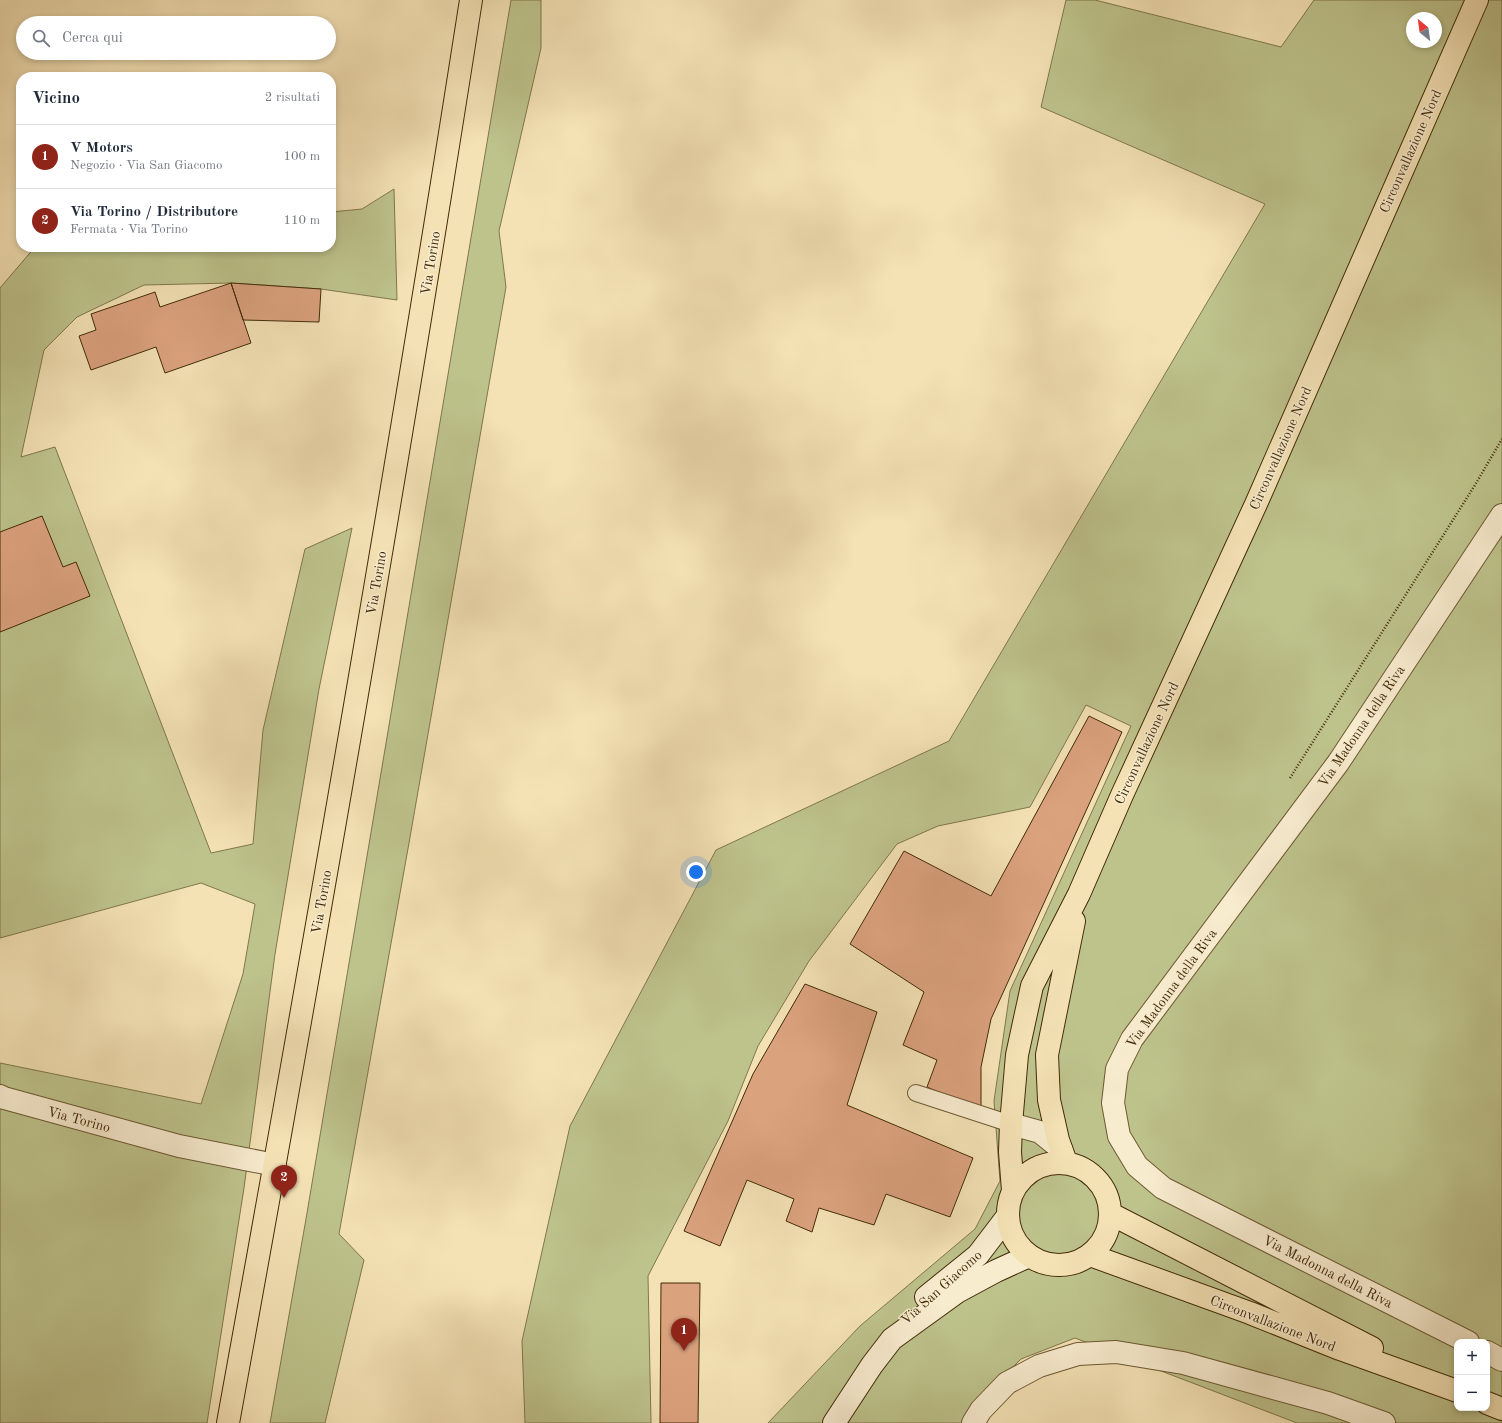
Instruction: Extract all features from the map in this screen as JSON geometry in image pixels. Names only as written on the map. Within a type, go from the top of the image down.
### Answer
[{"type":"main road","name":"Via Torino","points":[[228,1423],[275,1165],[425,295],[471,0]]},
{"type":"main road","name":"Circonvallazione Nord","points":[[1013,1191],[1010,1152],[1017,1055],[1032,986],[1079,894],[1122,795],[1256,504],[1477,0]]},
{"type":"main road","name":"Circonvallazione Nord","points":[[1063,1156],[1049,1100],[1047,1055],[1079,894]]},
{"type":"main road","points":[[1063,1156],[1093,1174],[1102,1186],[1108,1199],[1111,1214],[1108,1229],[1101,1244],[1090,1255],[1075,1263],[1060,1266],[1044,1263],[1029,1256],[1018,1246],[1010,1232],[1007,1218],[1008,1204],[1013,1191],[1022,1177],[1035,1168],[1050,1163],[1063,1156]]},
{"type":"main road","name":"Circonvallazione Nord","points":[[1111,1214],[1454,1389]]},
{"type":"main road","name":"Circonvallazione Nord","points":[[1090,1255],[1250,1313],[1340,1349],[1454,1390]]},
{"type":"main road","points":[[1490,1404],[1502,1409]]},
{"type":"street","name":"Via Madonna della Riva","points":[[1462,1339],[1163,1188],[1137,1166],[1119,1136],[1113,1103],[1117,1069],[1132,1039],[1338,763],[1502,515]]},
{"type":"street","name":"Via Torino","points":[[0,1096],[179,1146],[275,1165]]},
{"type":"street","points":[[1011,1124],[1040,1132],[1063,1156]]},
{"type":"street","name":"Via San Giacomo","points":[[834,1423],[872,1365],[892,1339],[899,1322],[933,1291],[978,1255],[1007,1218]]},
{"type":"street","name":"Via San Giacomo","points":[[892,1339],[957,1292],[996,1271],[1029,1256]]},
{"type":"street","points":[[974,1423],[981,1410],[1007,1383],[1039,1366],[1078,1354],[1116,1352],[1183,1363],[1328,1403],[1384,1423]]},
{"type":"street","points":[[1490,1354],[1502,1360]]},
{"type":"lane","points":[[916,1093],[1011,1124]]},
{"type":"path","points":[[1290,779],[1475,485],[1502,439]]},
{"type":"green space","points":[[511,0],[541,0],[541,48],[499,231],[506,287],[339,1234],[364,1260],[325,1423],[270,1423],[306,1219]]},
{"type":"green space","points":[[1066,0],[1095,0],[1281,47],[1314,0],[1502,0],[1502,1423],[1297,1423],[1075,1338],[1021,1359],[968,1412],[964,1423],[768,1423],[860,1326],[975,1229],[1000,1181],[994,1101],[1010,991],[1131,726],[1086,705],[1030,807],[938,826],[897,844],[809,961],[758,1046],[728,1121],[648,1276],[651,1423],[525,1423],[522,1341],[570,1126],[716,850],[949,741],[1265,204],[1041,107]]},
{"type":"green space","points":[[394,189],[397,300],[321,289],[231,283],[144,285],[77,317],[44,350],[21,457],[55,447],[211,853],[253,844],[263,730],[305,549],[352,528],[319,689],[275,954],[244,1188],[207,1423],[0,1423],[0,1063],[201,1104],[243,974],[255,904],[201,883],[0,938],[0,288],[31,252],[336,252],[336,212],[362,209]]},
{"type":"building","points":[[231,283],[321,289],[319,322],[243,320]]},
{"type":"building","points":[[231,283],[251,343],[165,373],[156,347],[91,370],[79,336],[96,330],[91,314],[155,292],[160,307]]},
{"type":"building","points":[[42,516],[63,567],[76,562],[90,596],[0,632],[0,532]]},
{"type":"building","points":[[1089,716],[1122,732],[991,1019],[981,1067],[981,1111],[927,1087],[937,1060],[903,1045],[924,992],[850,944],[904,851],[991,896]]},
{"type":"building","points":[[805,984],[877,1012],[847,1105],[973,1158],[950,1217],[886,1194],[874,1225],[819,1208],[812,1232],[786,1221],[794,1199],[747,1180],[720,1246],[684,1231],[753,1074]]},
{"type":"building","points":[[661,1283],[700,1283],[698,1423],[660,1423]]},
{"type":"place","name":"Via Torino / Distributore","points":[[284,1198]]},
{"type":"place","name":"V Motors","points":[[684,1351]]}]
